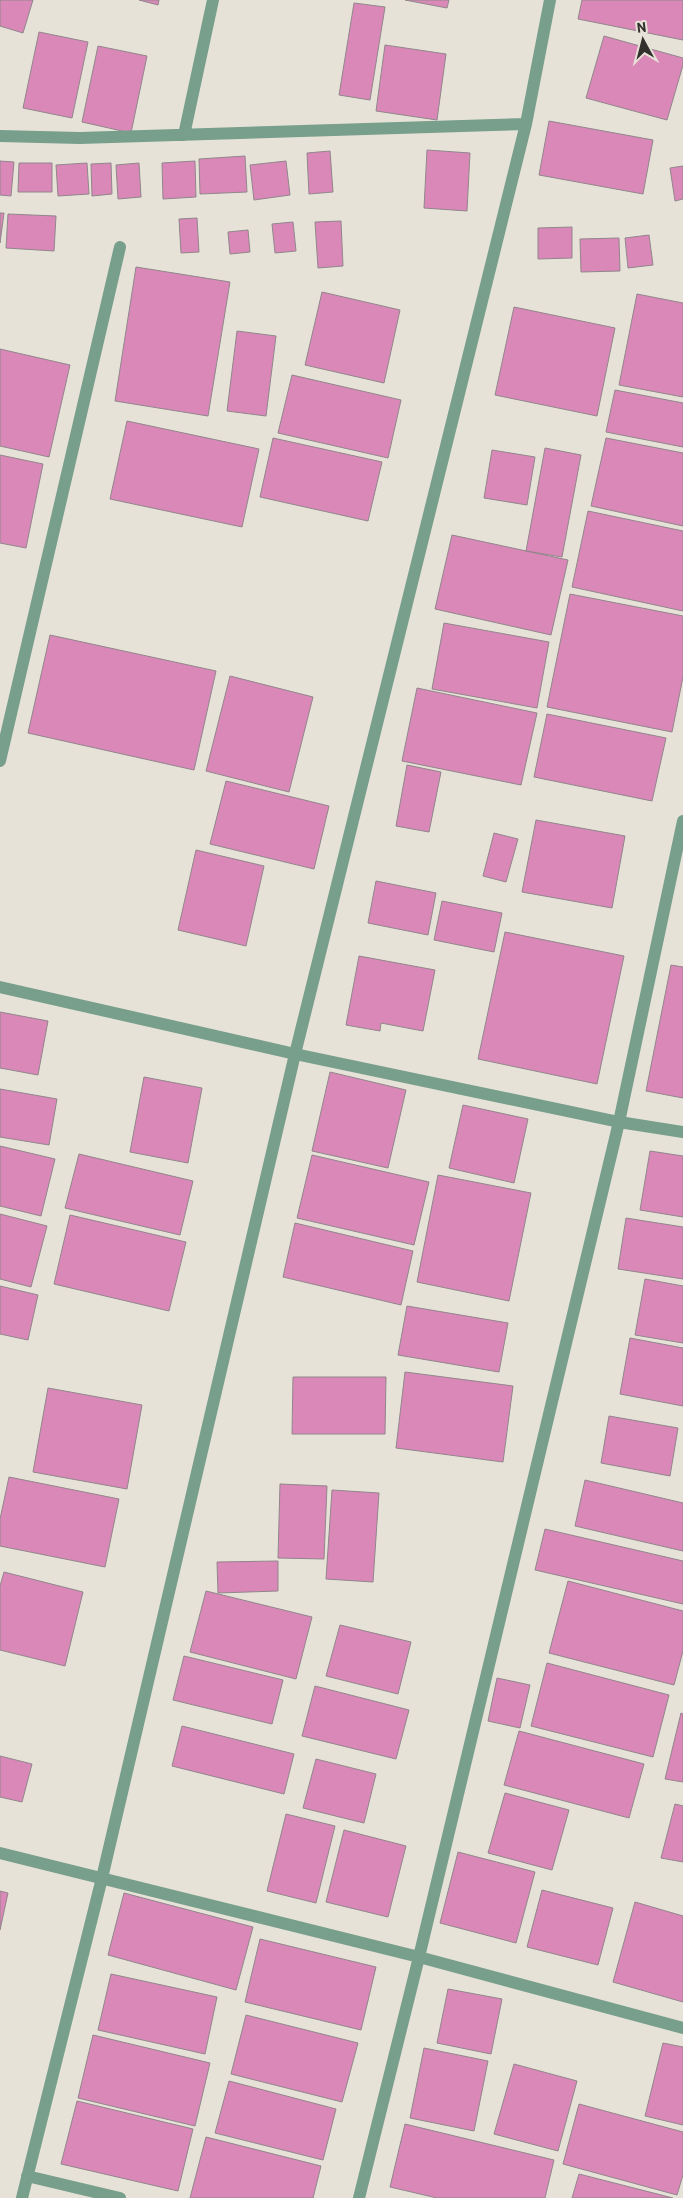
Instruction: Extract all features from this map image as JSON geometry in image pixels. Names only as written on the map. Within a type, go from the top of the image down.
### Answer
[{"type":"street","points":[[184,135],[214,0]]},
{"type":"street","points":[[22,2198],[102,1878],[295,1054],[526,124],[550,0]]},
{"type":"street","points":[[0,136],[80,138],[526,124]]},
{"type":"street","points":[[0,761],[120,247]]},
{"type":"street","points":[[359,2198],[619,1122],[683,821]]},
{"type":"street","points":[[0,987],[295,1054],[619,1122],[683,1132]]},
{"type":"street","points":[[0,1853],[419,1956],[683,2028]]},
{"type":"street","points":[[27,2176],[120,2198]]},
{"type":"building","points":[[0,0],[33,0],[23,33],[0,26]]},
{"type":"building","points":[[139,0],[159,0],[158,5]]},
{"type":"building","points":[[405,0],[449,0],[447,8]]},
{"type":"building","points":[[582,0],[683,0],[683,40],[578,19]]},
{"type":"building","points":[[354,3],[385,7],[370,100],[339,95]]},
{"type":"building","points":[[39,32],[88,42],[72,118],[23,108]]},
{"type":"building","points":[[604,36],[683,58],[683,65],[667,120],[586,98]]},
{"type":"building","points":[[385,45],[446,54],[437,120],[376,111]]},
{"type":"building","points":[[98,46],[147,56],[131,133],[82,122]]},
{"type":"building","points":[[549,121],[653,140],[643,194],[539,175]]},
{"type":"building","points":[[427,150],[470,153],[467,211],[424,208]]},
{"type":"building","points":[[330,151],[333,192],[309,194],[307,153]]},
{"type":"building","points":[[245,156],[247,192],[200,194],[199,159]]},
{"type":"building","points":[[0,161],[14,162],[11,196],[0,195]]},
{"type":"building","points":[[195,161],[196,197],[163,199],[162,163]]},
{"type":"building","points":[[286,161],[290,195],[254,200],[250,165]]},
{"type":"building","points":[[19,163],[52,163],[52,192],[18,192]]},
{"type":"building","points":[[87,163],[89,194],[58,196],[56,165]]},
{"type":"building","points":[[111,163],[112,194],[92,196],[91,164]]},
{"type":"building","points":[[139,163],[141,197],[118,199],[116,165]]},
{"type":"building","points":[[683,166],[683,199],[675,201],[670,168]]},
{"type":"building","points":[[0,213],[4,213],[0,243]]},
{"type":"building","points":[[8,214],[56,216],[54,251],[6,248]]},
{"type":"building","points":[[197,218],[199,252],[181,253],[179,219]]},
{"type":"building","points":[[341,221],[343,266],[318,268],[315,222]]},
{"type":"building","points":[[293,222],[296,251],[275,253],[272,224]]},
{"type":"building","points":[[572,227],[572,258],[538,259],[538,228]]},
{"type":"building","points":[[248,230],[250,252],[230,254],[228,232]]},
{"type":"building","points":[[649,235],[653,265],[628,268],[625,238]]},
{"type":"building","points":[[619,238],[620,271],[581,272],[580,239]]},
{"type":"building","points":[[136,267],[230,282],[208,416],[115,401]]},
{"type":"building","points":[[322,292],[400,310],[384,383],[305,365]]},
{"type":"building","points":[[637,294],[683,303],[683,397],[619,385]]},
{"type":"building","points":[[514,307],[615,328],[597,416],[495,395]]},
{"type":"building","points":[[237,331],[276,336],[266,416],[227,411]]},
{"type":"building","points":[[0,349],[70,365],[49,457],[0,446]]},
{"type":"building","points":[[292,375],[401,400],[388,458],[278,433]]},
{"type":"building","points":[[615,390],[683,403],[683,447],[606,432]]},
{"type":"building","points":[[127,421],[259,449],[242,527],[110,499]]},
{"type":"building","points":[[273,438],[382,462],[368,521],[260,497]]},
{"type":"building","points":[[606,438],[683,453],[683,526],[591,506]]},
{"type":"building","points":[[545,448],[581,455],[562,557],[526,551]]},
{"type":"building","points":[[492,450],[535,457],[527,505],[484,498]]},
{"type":"building","points":[[0,455],[43,464],[26,548],[0,543]]},
{"type":"building","points":[[588,511],[683,531],[683,611],[572,587]]},
{"type":"building","points":[[452,535],[568,560],[551,635],[435,609]]},
{"type":"building","points":[[570,594],[683,616],[683,677],[672,732],[547,707]]},
{"type":"building","points":[[444,623],[549,642],[537,708],[432,689]]},
{"type":"building","points":[[50,635],[216,671],[194,770],[28,733]]},
{"type":"building","points":[[230,676],[313,697],[289,792],[206,771]]},
{"type":"building","points":[[417,688],[537,713],[521,785],[402,761]]},
{"type":"building","points":[[547,714],[666,738],[652,801],[534,777]]},
{"type":"building","points":[[407,765],[441,772],[429,832],[396,826]]},
{"type":"building","points":[[226,781],[329,806],[314,869],[210,844]]},
{"type":"building","points":[[536,820],[625,836],[612,908],[522,892]]},
{"type":"building","points":[[494,833],[518,839],[506,882],[483,876]]},
{"type":"building","points":[[196,850],[264,866],[246,946],[178,930]]},
{"type":"building","points":[[376,881],[436,893],[428,935],[368,923]]},
{"type":"building","points":[[442,901],[502,913],[494,952],[434,940]]},
{"type":"building","points":[[505,932],[624,956],[597,1084],[478,1059]]},
{"type":"building","points":[[359,956],[435,970],[423,1031],[381,1023],[380,1031],[346,1025]]},
{"type":"building","points":[[671,965],[683,967],[683,1098],[646,1091]]},
{"type":"building","points":[[0,1012],[48,1021],[38,1075],[0,1068]]},
{"type":"building","points":[[330,1072],[406,1090],[388,1168],[312,1151]]},
{"type":"building","points":[[144,1077],[202,1088],[188,1163],[130,1152]]},
{"type":"building","points":[[0,1089],[57,1099],[49,1145],[0,1137]]},
{"type":"building","points":[[463,1105],[528,1119],[514,1183],[449,1168]]},
{"type":"building","points":[[0,1146],[55,1159],[41,1216],[0,1206]]},
{"type":"building","points":[[650,1151],[683,1156],[683,1217],[640,1210]]},
{"type":"building","points":[[79,1154],[193,1181],[180,1235],[65,1208]]},
{"type":"building","points":[[312,1155],[429,1182],[414,1245],[297,1218]]},
{"type":"building","points":[[438,1175],[531,1193],[509,1301],[417,1282]]},
{"type":"building","points":[[0,1214],[47,1226],[31,1287],[0,1279]]},
{"type":"building","points":[[70,1215],[186,1242],[169,1311],[54,1284]]},
{"type":"building","points":[[626,1218],[683,1227],[683,1279],[618,1269]]},
{"type":"building","points":[[295,1223],[413,1251],[401,1305],[283,1277]]},
{"type":"building","points":[[645,1279],[683,1286],[683,1343],[635,1335]]},
{"type":"building","points":[[0,1286],[38,1295],[28,1340],[0,1334]]},
{"type":"building","points":[[407,1306],[508,1323],[499,1372],[398,1355]]},
{"type":"building","points":[[630,1338],[683,1348],[683,1406],[620,1394]]},
{"type":"building","points":[[405,1372],[513,1386],[503,1462],[396,1448]]},
{"type":"building","points":[[293,1377],[386,1377],[385,1434],[292,1434]]},
{"type":"building","points":[[48,1388],[142,1405],[127,1489],[33,1472]]},
{"type":"building","points":[[609,1416],[678,1428],[670,1476],[601,1463]]},
{"type":"building","points":[[9,1477],[119,1499],[105,1567],[0,1546],[0,1519]]},
{"type":"building","points":[[585,1480],[683,1503],[683,1551],[575,1526]]},
{"type":"building","points":[[280,1484],[327,1486],[324,1559],[278,1558]]},
{"type":"building","points":[[332,1490],[379,1493],[373,1582],[326,1579]]},
{"type":"building","points":[[545,1529],[683,1561],[683,1604],[535,1570]]},
{"type":"building","points":[[278,1561],[278,1591],[218,1593],[217,1562]]},
{"type":"building","points":[[4,1572],[83,1592],[65,1666],[0,1650],[0,1586]]},
{"type":"building","points":[[568,1581],[683,1611],[683,1651],[674,1685],[549,1653]]},
{"type":"building","points":[[206,1591],[312,1617],[296,1679],[190,1652]]},
{"type":"building","points":[[340,1625],[411,1642],[398,1694],[326,1676]]},
{"type":"building","points":[[184,1656],[283,1680],[272,1724],[173,1700]]},
{"type":"building","points":[[547,1663],[669,1695],[653,1757],[531,1726]]},
{"type":"building","points":[[497,1678],[530,1685],[520,1728],[488,1721]]},
{"type":"building","points":[[315,1686],[409,1710],[396,1759],[302,1736]]},
{"type":"building","points":[[681,1713],[683,1714],[683,1782],[665,1779]]},
{"type":"building","points":[[182,1726],[294,1754],[284,1794],[172,1766]]},
{"type":"building","points":[[519,1731],[644,1764],[629,1818],[504,1785]]},
{"type":"building","points":[[0,1756],[32,1764],[22,1802],[0,1797]]},
{"type":"building","points":[[316,1759],[376,1774],[364,1823],[303,1808]]},
{"type":"building","points":[[505,1793],[569,1810],[552,1870],[488,1853]]},
{"type":"building","points":[[675,1804],[683,1806],[683,1862],[661,1858]]},
{"type":"building","points":[[286,1814],[335,1826],[316,1903],[267,1891]]},
{"type":"building","points":[[344,1830],[406,1846],[388,1917],[326,1902]]},
{"type":"building","points":[[458,1852],[535,1872],[516,1943],[440,1923]]},
{"type":"building","points":[[542,1890],[613,1908],[598,1965],[527,1947]]},
{"type":"building","points":[[0,1891],[8,1893],[0,1930]]},
{"type":"building","points":[[124,1893],[253,1927],[236,1990],[108,1955]]},
{"type":"building","points":[[635,1902],[683,1916],[683,2002],[613,1982]]},
{"type":"building","points":[[260,1939],[376,1967],[361,2030],[245,2002]]},
{"type":"building","points":[[111,1974],[217,1997],[205,2054],[98,2030]]},
{"type":"building","points":[[448,1989],[502,1999],[491,2054],[437,2043]]},
{"type":"building","points":[[246,2015],[358,2043],[342,2102],[231,2074]]},
{"type":"building","points":[[93,2035],[210,2063],[195,2126],[78,2098]]},
{"type":"building","points":[[663,2043],[683,2047],[683,2125],[645,2116]]},
{"type":"building","points":[[424,2048],[488,2061],[474,2131],[410,2118]]},
{"type":"building","points":[[514,2064],[577,2081],[558,2151],[494,2134]]},
{"type":"building","points":[[229,2081],[336,2109],[323,2160],[215,2133]]},
{"type":"building","points":[[77,2101],[193,2129],[178,2191],[61,2164]]},
{"type":"building","points":[[579,2104],[683,2132],[683,2175],[677,2195],[563,2164]]},
{"type":"building","points":[[405,2124],[554,2160],[545,2198],[437,2198],[390,2187]]},
{"type":"building","points":[[206,2137],[321,2166],[313,2198],[190,2198]]},
{"type":"building","points":[[579,2174],[673,2198],[572,2198]]}]
